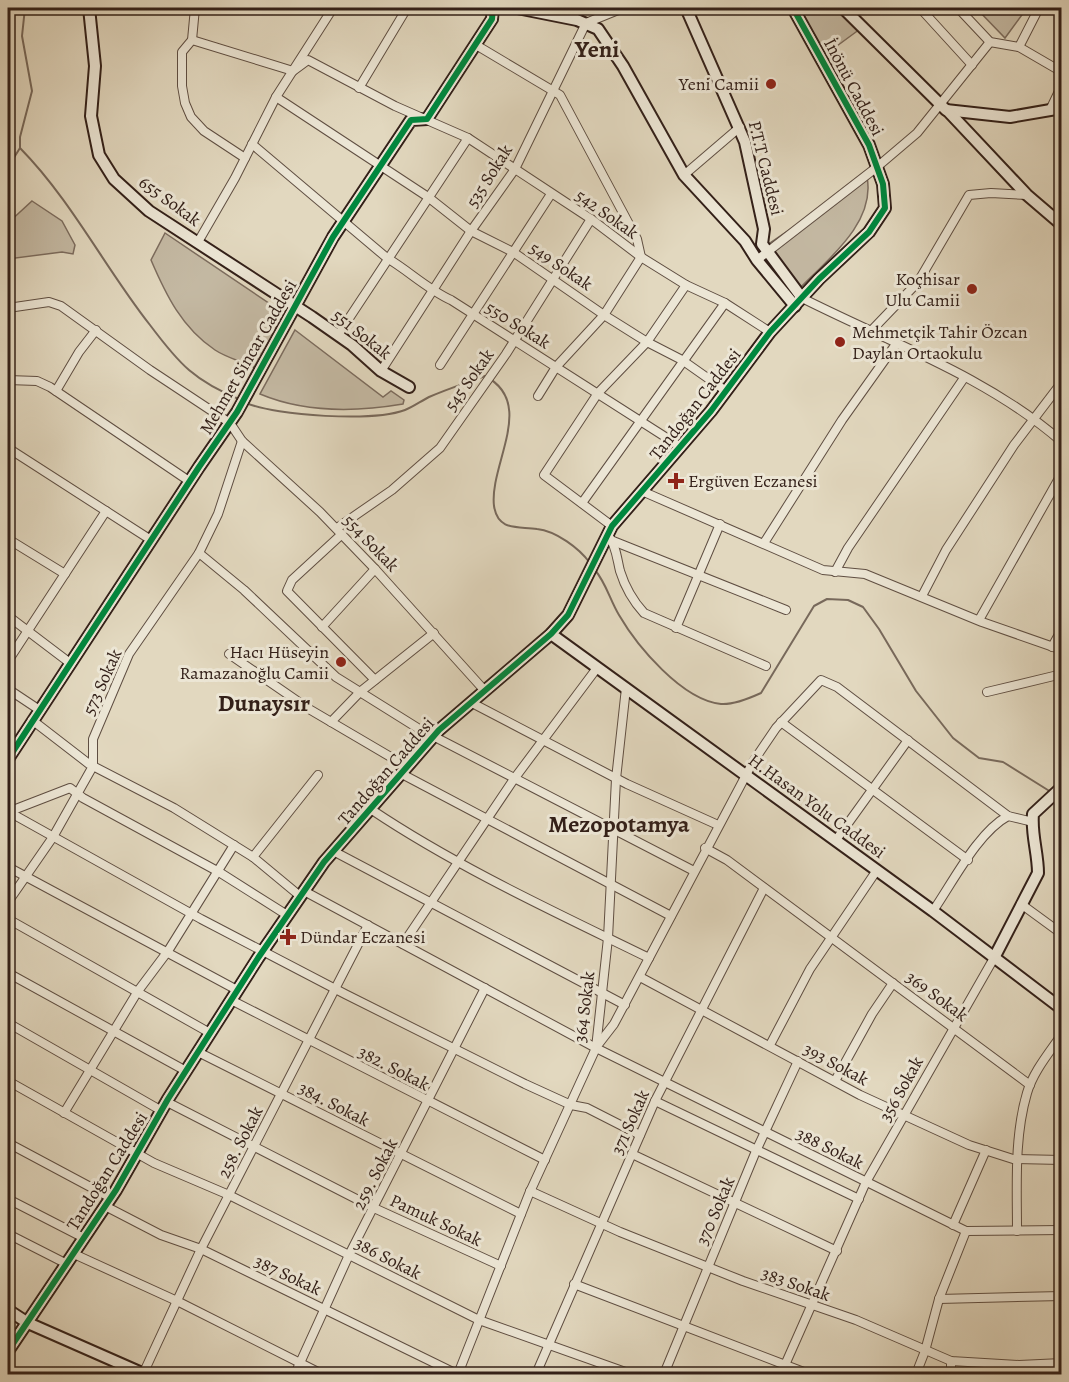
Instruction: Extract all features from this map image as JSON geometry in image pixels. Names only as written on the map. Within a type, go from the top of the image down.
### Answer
[{"type":"street","name":"655 Sokak","points":[[89,8],[95,66],[91,116],[99,155],[114,179],[149,211],[295,306]]},
{"type":"street","points":[[195,8],[192,40],[182,52],[182,86],[185,103],[191,117],[204,131],[245,158]]},
{"type":"street","points":[[198,242],[276,97],[333,8]]},
{"type":"street","points":[[359,88],[407,8]]},
{"type":"street","points":[[427,119],[455,72],[492,19],[493,8]]},
{"type":"street","points":[[517,8],[586,23],[598,29],[623,66],[684,175],[746,241],[757,260],[799,302],[870,332],[964,378],[1034,418],[1062,442]]},
{"type":"street","points":[[586,23],[623,8]]},
{"type":"street","name":"P.T.T Caddesi","points":[[686,8],[740,127],[764,229],[762,244],[766,253]]},
{"type":"street","name":"İnönü Caddesi","points":[[793,8],[869,146],[877,167]]},
{"type":"street","points":[[843,8],[1028,195],[1062,225]]},
{"type":"street","points":[[920,8],[972,65]]},
{"type":"street","points":[[958,8],[990,42],[1019,47],[1062,72]]},
{"type":"street","points":[[1019,47],[1039,8]]},
{"type":"street","name":"535 Sokak","points":[[381,371],[434,292],[471,231],[515,169],[586,23]]},
{"type":"street","points":[[192,40],[293,70]]},
{"type":"street","points":[[757,260],[877,167],[916,133],[943,107],[990,42]]},
{"type":"street","points":[[476,45],[553,88],[560,95],[637,239],[641,257],[604,315],[556,367],[538,396]]},
{"type":"street","name":"542 Sokak","points":[[293,70],[308,60],[359,88],[468,138],[591,219],[641,257],[686,285],[725,303],[770,332]]},
{"type":"street","points":[[1050,110],[1062,85]]},
{"type":"street","name":"549 Sokak","points":[[276,97],[428,197],[471,231],[513,252],[556,279],[604,315],[647,342],[682,360],[726,391]]},
{"type":"street","points":[[943,107],[1010,117],[1062,108]]},
{"type":"street","name":"Mehmet Sincar Caddesi","points":[[8,759],[38,709],[237,412],[344,221],[411,120],[427,119]]},
{"type":"street","points":[[684,175],[740,127]]},
{"type":"street","points":[[338,334],[468,138]]},
{"type":"street","name":"550 Sokak","points":[[252,144],[387,258],[434,292],[514,340],[681,447]]},
{"type":"street","name":"Tandoğan Caddesi","points":[[8,1352],[108,1202],[164,1106],[237,990],[302,894],[334,852],[432,737],[551,634],[568,615],[601,549],[644,492],[726,391],[770,332],[819,279],[869,232],[885,208],[883,184],[877,167]]},
{"type":"street","points":[[870,332],[918,282],[969,195],[991,193],[1028,195]]},
{"type":"street","points":[[440,365],[551,194]]},
{"type":"street","name":"545 Sokak","points":[[322,627],[287,591],[288,585],[340,531],[440,448],[556,279],[591,219]]},
{"type":"street","points":[[766,253],[799,302]]},
{"type":"street","points":[[686,285],[647,342],[598,393],[544,475],[582,503],[611,534],[698,575],[786,610]]},
{"type":"street","points":[[8,308],[49,302],[61,306],[150,370],[230,423]]},
{"type":"street","points":[[582,503],[639,419],[725,303]]},
{"type":"street","name":"551 Sokak","points":[[295,306],[338,334],[381,371],[409,387]]},
{"type":"street","points":[[56,391],[79,352],[96,330]]},
{"type":"street","points":[[764,543],[842,420],[896,344]]},
{"type":"street","points":[[834,572],[854,538],[964,378]]},
{"type":"street","points":[[8,380],[36,381],[56,391],[189,481]]},
{"type":"street","points":[[922,596],[946,550],[1014,445],[1062,382]]},
{"type":"street","name":"554 Sokak","points":[[230,423],[242,441],[340,531],[485,691]]},
{"type":"street","name":"573 Sokak","points":[[8,903],[53,837],[93,766],[93,739],[129,654],[199,553],[218,514],[242,441]]},
{"type":"street","points":[[8,448],[151,540]]},
{"type":"street","points":[[979,620],[1062,472]]},
{"type":"street","points":[[644,492],[823,570],[865,574],[979,620],[1062,650]]},
{"type":"street","points":[[8,661],[105,511]]},
{"type":"street","points":[[676,628],[720,524]]},
{"type":"street","points":[[611,534],[621,574],[633,600],[644,613],[766,666]]},
{"type":"street","points":[[8,539],[65,574]]},
{"type":"street","points":[[199,553],[244,590],[336,677],[432,737],[694,871]]},
{"type":"street","points":[[375,569],[322,627],[375,680]]},
{"type":"street","points":[[8,616],[70,663]]},
{"type":"street","points":[[1052,647],[1062,629]]},
{"type":"street","points":[[331,722],[360,692],[434,633]]},
{"type":"street","name":"H.Hasan Yolu Caddesi","points":[[551,634],[933,911],[1062,1009]]},
{"type":"street","points":[[229,654],[403,769],[487,820],[671,916]]},
{"type":"street","points":[[403,944],[514,779],[597,668]]},
{"type":"street","points":[[987,692],[1062,674]]},
{"type":"street","points":[[596,1048],[625,1005],[705,848],[746,775],[781,722],[821,680],[837,687],[1008,816],[1033,822],[1033,814],[1062,787]]},
{"type":"street","name":"364 Sokak","points":[[457,1374],[530,1191],[596,1048],[608,938],[616,779],[626,688]]},
{"type":"street","points":[[8,689],[38,709]]},
{"type":"street","points":[[472,703],[616,779],[718,825]]},
{"type":"street","name":"388 Sokak","points":[[32,720],[93,766],[174,808],[253,857],[302,894],[368,925],[596,1048],[664,1082],[966,1231],[1062,1230]]},
{"type":"street","points":[[781,722],[968,860]]},
{"type":"street","points":[[836,840],[908,740]]},
{"type":"street","points":[[253,857],[318,775]]},
{"type":"street","points":[[8,812],[70,789],[219,872],[287,915]]},
{"type":"street","points":[[372,810],[543,908],[649,958]]},
{"type":"street","points":[[8,812],[262,952],[334,989],[571,1105],[587,1108],[640,1135]]},
{"type":"street","points":[[933,911],[995,823],[1008,816]]},
{"type":"street","name":"356 Sokak","points":[[781,1374],[866,1182],[906,1116],[994,958],[1038,873],[1033,822]]},
{"type":"street","points":[[64,1113],[138,991],[168,951],[234,845]]},
{"type":"street","name":"369 Sokak","points":[[705,848],[727,860],[830,938],[955,1027],[1030,1085]]},
{"type":"street","points":[[334,852],[625,1005]]},
{"type":"street","points":[[8,867],[237,990]]},
{"type":"street","points":[[770,1046],[810,969],[877,870]]},
{"type":"street","name":"371 Sokak","points":[[536,1374],[655,1101],[764,888]]},
{"type":"street","points":[[1021,904],[1062,934]]},
{"type":"street","points":[[8,919],[210,1033]]},
{"type":"street","name":"258. Sokak","points":[[143,1374],[201,1249],[368,925]]},
{"type":"street","points":[[8,973],[186,1071]]},
{"type":"street","name":"393 Sokak","points":[[640,977],[835,1081],[906,1116],[986,1150],[1018,1159],[1062,1160]]},
{"type":"street","points":[[835,1081],[872,1014],[893,983]]},
{"type":"street","name":"259. Sokak","points":[[295,1374],[350,1255],[485,988]]},
{"type":"street","name":"382. Sokak","points":[[231,1000],[545,1160]]},
{"type":"street","name":"Pamuk Sokak","points":[[8,1023],[89,1070],[254,1147],[374,1208],[501,1266]]},
{"type":"street","points":[[1017,1231],[1018,1159],[1030,1085],[1062,1034]]},
{"type":"street","name":"384. Sokak","points":[[198,1052],[521,1214]]},
{"type":"street","name":"370 Sokak","points":[[664,1374],[764,1131],[798,1061]]},
{"type":"street","name":"386 Sokak","points":[[8,1081],[137,1153],[229,1195],[479,1320],[631,1374]]},
{"type":"street","points":[[655,1101],[859,1199]]},
{"type":"street","name":"387 Sokak","points":[[8,1143],[160,1235],[201,1249],[457,1374]]},
{"type":"street","points":[[953,1225],[986,1150]]},
{"type":"street","points":[[632,1154],[837,1251]]},
{"type":"street","name":"383 Sokak","points":[[530,1191],[601,1223],[743,1281],[812,1304],[951,1361],[1019,1365],[1062,1363]]},
{"type":"street","points":[[8,1199],[84,1238]]},
{"type":"street","points":[[916,1374],[926,1351],[939,1299],[966,1231]]},
{"type":"street","points":[[8,1234],[67,1264]]},
{"type":"street","points":[[74,1254],[177,1301],[322,1374]]},
{"type":"street","points":[[574,1284],[809,1374]]},
{"type":"street","points":[[939,1299],[1062,1296]]},
{"type":"street","points":[[8,1310],[28,1323],[143,1374]]},
{"type":"street","points":[[951,1361],[951,1374]]},
{"type":"street","points":[[1019,1365],[1019,1374]]},
{"type":"shaded area","points":[[798,8],[838,8],[860,29],[826,54]]},
{"type":"shaded area","points":[[976,8],[1027,8],[1005,38]]},
{"type":"shaded area","points":[[867,177],[868,194],[857,225],[847,240],[798,290],[761,249]]},
{"type":"shaded area","points":[[32,201],[62,221],[75,245],[73,254],[62,252],[8,259],[8,223]]},
{"type":"shaded area","points":[[165,233],[285,314],[257,369],[215,350],[193,332],[176,310],[151,260]]},
{"type":"shaded area","points":[[295,330],[383,397],[391,391],[404,400],[403,404],[349,409],[313,408],[260,394]]},
{"type":"waterway","points":[[25,8],[22,36],[32,91],[20,137],[20,148],[56,190],[134,303],[174,355],[201,379],[241,400]]},
{"type":"waterway","points":[[8,167],[20,148]]},
{"type":"waterway","points":[[246,403],[260,408],[325,416],[390,414],[405,410],[436,394],[485,376],[500,388],[508,402],[507,435],[494,489],[496,514],[500,520],[510,526],[552,533],[573,546],[590,563]]},
{"type":"waterway","points":[[595,570],[627,628],[662,670],[691,693],[721,704],[747,699],[761,693],[814,606],[827,599],[848,600],[863,607],[916,691],[953,738],[979,758],[1003,762],[1051,792]]},
{"type":"cycle path","points":[[8,759],[237,412],[333,237],[411,120],[427,119],[492,19],[493,8]]},
{"type":"cycle path","points":[[8,1351],[116,1190],[168,1099],[258,958],[324,862],[439,730],[551,634],[568,615],[612,526],[711,411],[770,332],[819,279],[869,232],[885,208],[883,184],[869,145],[793,8]]},
{"type":"place","name":"Yeni Camii","points":[[771,84]]},
{"type":"place","name":"Koçhisar Ulu Camii","points":[[972,289]]},
{"type":"place","name":"Mehmetçik Tahir Özcan Daylan Ortaokulu","points":[[840,342]]},
{"type":"place","name":"Ergüven Eczanesi","points":[[676,481]]},
{"type":"place","name":"Hacı Hüseyin Ramazanoğlu Camii","points":[[341,662]]},
{"type":"place","name":"Dündar Eczanesi","points":[[288,937]]},
{"type":"district","name":"Yeni","points":[[597,49]]},
{"type":"district","name":"Dunaysır","points":[[264,703]]},
{"type":"district","name":"Mezopotamya","points":[[619,824]]}]
